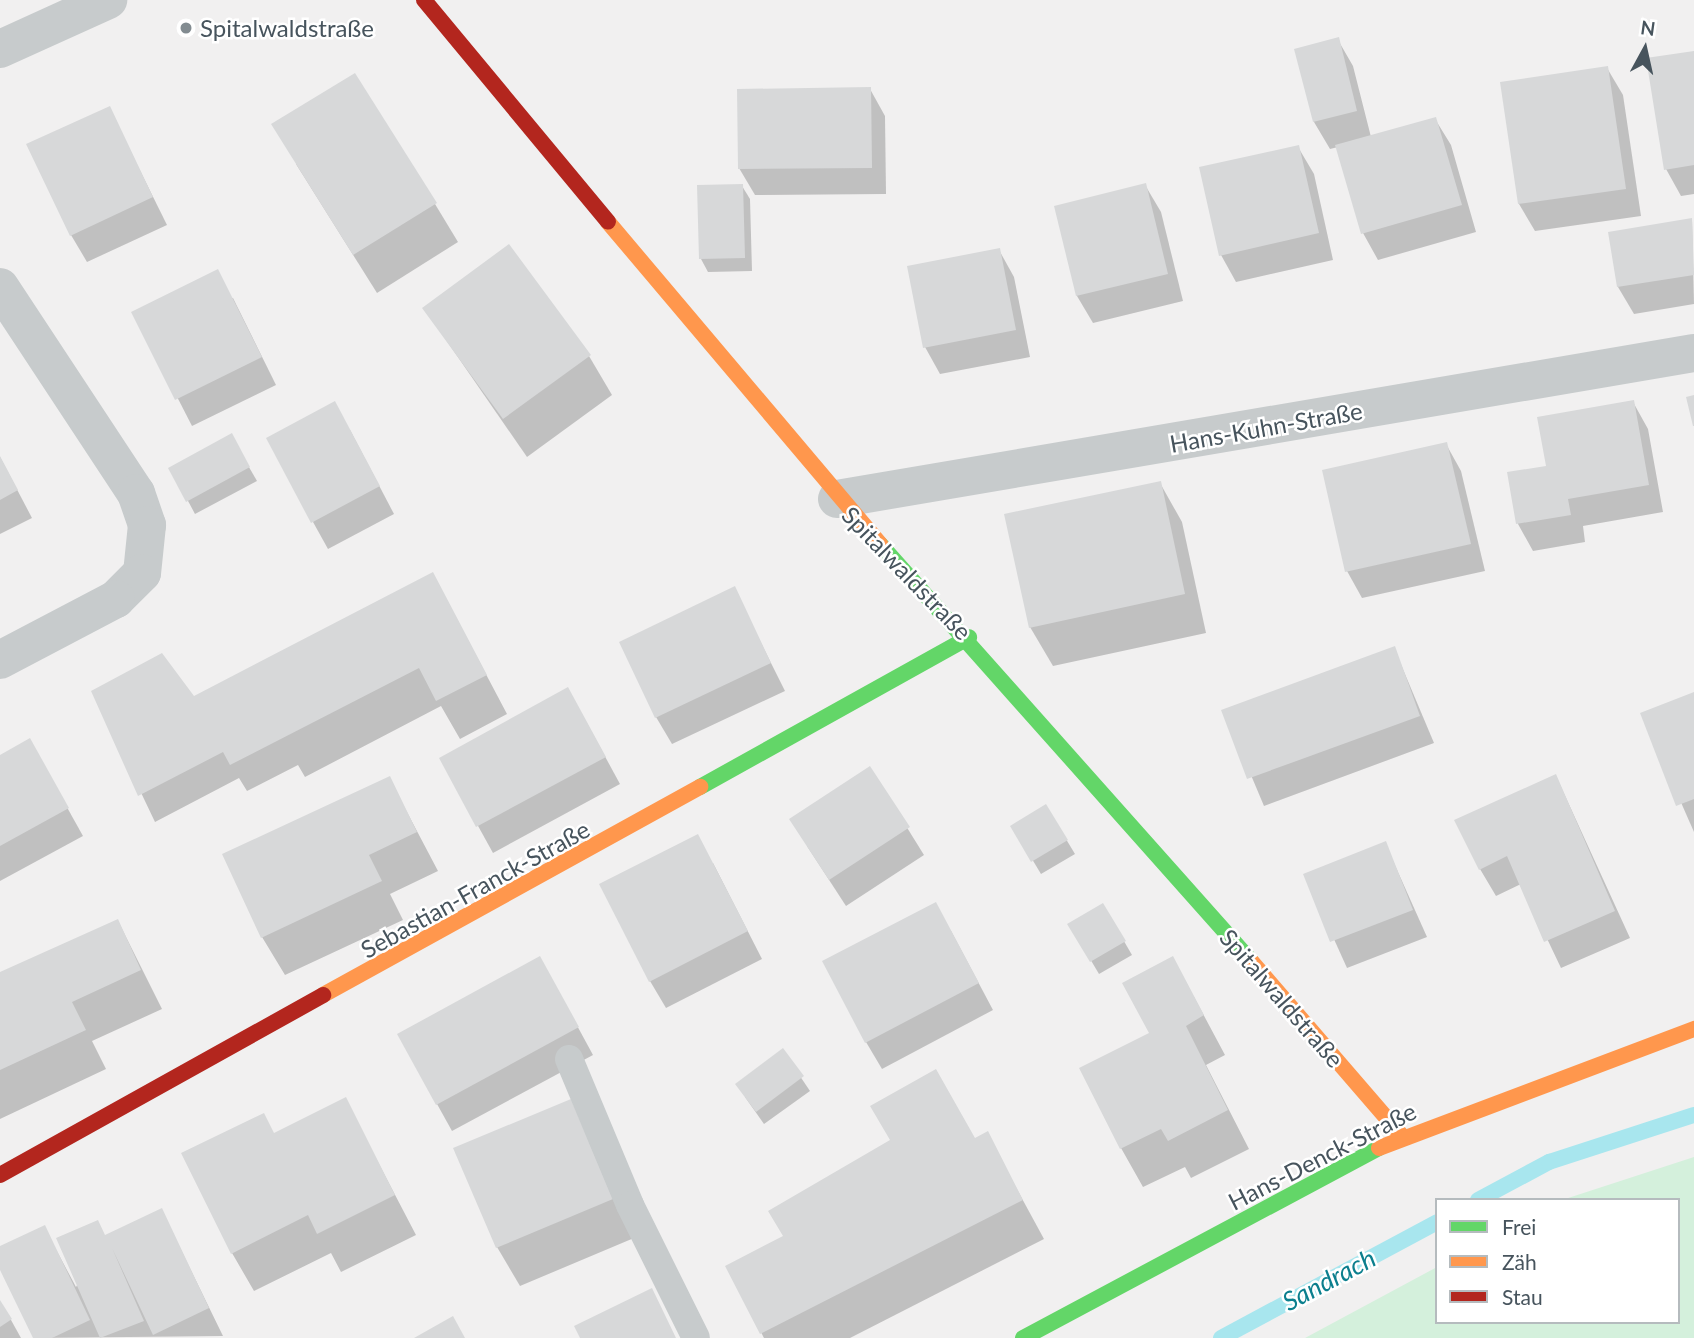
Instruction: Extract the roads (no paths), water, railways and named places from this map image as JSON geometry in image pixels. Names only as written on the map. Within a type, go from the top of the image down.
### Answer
[{"type":"street","points":[[0,49],[108,0]]},
{"type":"street","name":"Spitalwaldstraße","points":[[424,0],[837,499],[969,637],[1402,1136]]},
{"type":"street","points":[[0,287],[136,493],[147,525],[142,573],[116,599],[0,660]]},
{"type":"street","name":"Hans-Kuhn-Straße","points":[[837,499],[1694,353]]},
{"type":"street","name":"Sebastian-Franck-Straße","points":[[0,1175],[969,637]]},
{"type":"street","name":"Hans-Denck-Straße","points":[[1023,1338],[1402,1136],[1694,1029]]},
{"type":"lane","points":[[569,1059],[630,1205],[696,1338]]},
{"type":"waterway","name":"Sandrach","points":[[1482,1198],[1549,1162],[1694,1115]]},
{"type":"waterway","name":"Sandrach","points":[[1221,1338],[1435,1223]]},
{"type":"place","name":"Spitalwaldstraße","points":[[186,28]]}]
